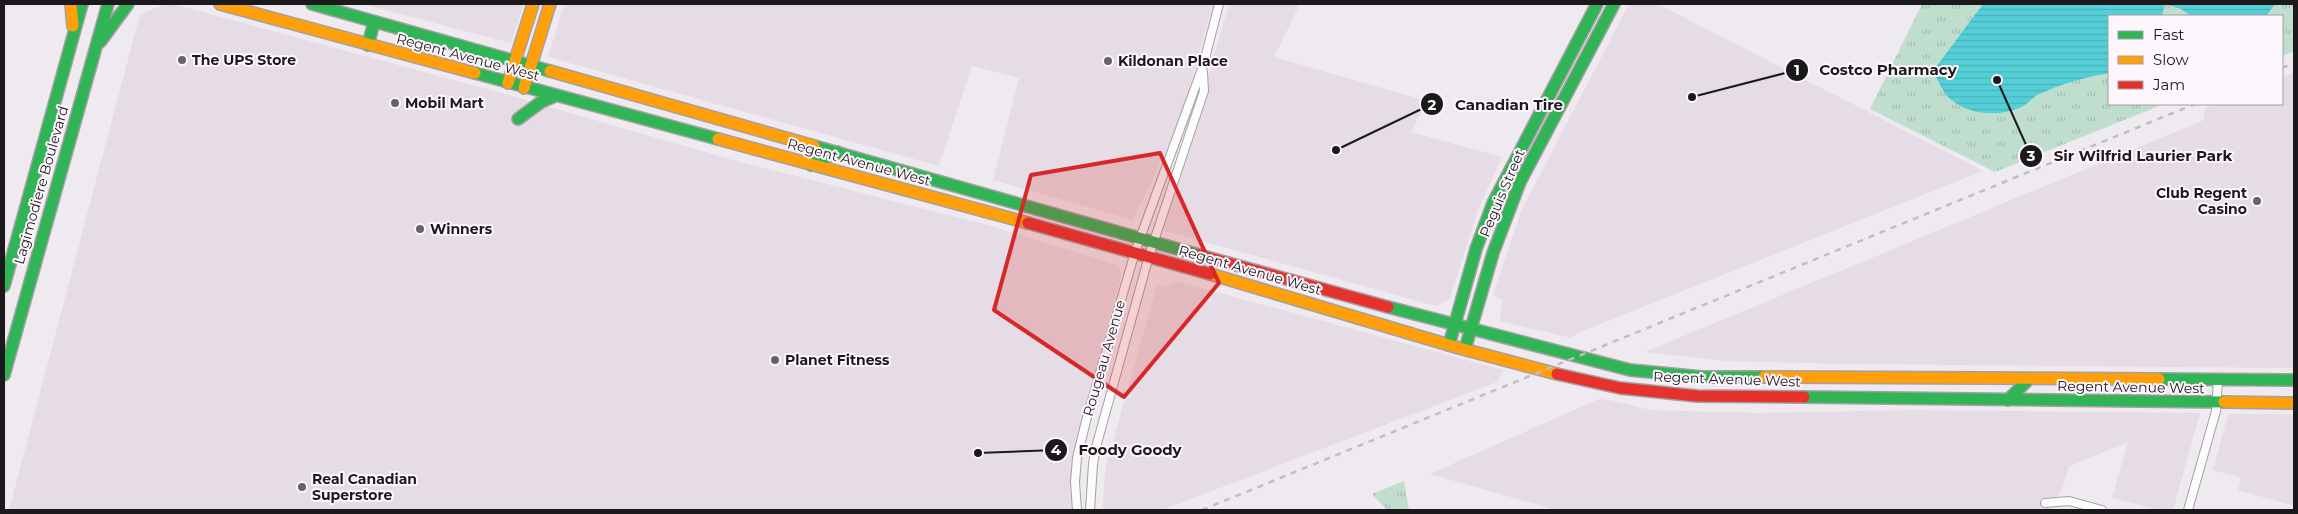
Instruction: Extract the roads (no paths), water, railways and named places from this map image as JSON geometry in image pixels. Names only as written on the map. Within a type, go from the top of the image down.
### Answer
[{"type":"main road","points":[[71,4],[74,37]]},
{"type":"main road","name":"Lagimodiere Boulevard","points":[[4,286],[82,4]]},
{"type":"main road","name":"Lagimodiere Boulevard","points":[[4,375],[108,4]]},
{"type":"main road","points":[[95,50],[128,4]]},
{"type":"main road","name":"Regent Avenue West","points":[[220,4],[508,84],[1135,252],[1449,345],[1620,388],[1697,396],[2217,404],[2294,403]]},
{"type":"main road","name":"Regent Avenue West","points":[[312,4],[1153,242],[1472,330],[1630,370],[1702,377],[2294,380]]},
{"type":"main road","points":[[508,84],[533,4]]},
{"type":"main road","points":[[524,88],[550,4]]},
{"type":"main road","name":"Peguis Street","points":[[1449,345],[1476,249],[1493,203],[1597,4]]},
{"type":"main road","name":"Peguis Street","points":[[1464,349],[1472,330],[1493,253],[1520,182],[1614,4]]},
{"type":"main road","points":[[368,45],[374,22]]},
{"type":"main road","points":[[518,119],[541,102],[555,96]]},
{"type":"main road","points":[[811,165],[837,152]]},
{"type":"main road","points":[[837,173],[848,165],[865,161]]},
{"type":"main road","points":[[929,196],[945,183]]},
{"type":"main road","points":[[967,188],[973,200],[983,211]]},
{"type":"main road","points":[[1002,217],[1006,200]]},
{"type":"main road","points":[[1792,377],[1793,397]]},
{"type":"main road","points":[[2008,400],[2029,379]]},
{"type":"street","points":[[1203,66],[1219,4]]},
{"type":"street","name":"Rougeau Avenue","points":[[1077,510],[1075,482],[1077,458],[1135,252],[1203,66]]},
{"type":"street","name":"Rougeau Avenue","points":[[1090,510],[1096,447],[1153,242],[1204,91],[1203,66]]},
{"type":"street","points":[[2188,510],[2217,404],[2218,380]]},
{"type":"street","points":[[2045,503],[2069,501],[2102,510]]},
{"type":"water","points":[[1983,4],[2165,4],[2162,15],[2108,15],[2108,73],[2065,84],[2039,94],[2021,107],[2002,113],[1982,113],[1962,107],[1946,95],[1933,71]]},
{"type":"water","points":[[2165,4],[2275,4],[2267,15],[2190,15],[2181,9]]},
{"type":"railway","points":[[2283,68],[2294,63]]},
{"type":"railway","points":[[1202,510],[2193,105]]},
{"type":"place","name":"The UPS Store","points":[[182,60]]},
{"type":"place","name":"Kildonan Place","points":[[1108,61]]},
{"type":"place","name":"Sir Wilfrid Laurier Park","points":[[1997,80]]},
{"type":"place","name":"Costco Pharmacy","points":[[1692,97]]},
{"type":"place","name":"Mobil Mart","points":[[395,103]]},
{"type":"place","name":"Canadian Tire","points":[[1336,150]]},
{"type":"place","name":"Club Regent Casino","points":[[2257,201]]},
{"type":"place","name":"Winners","points":[[420,229]]},
{"type":"place","name":"Planet Fitness","points":[[775,360]]},
{"type":"place","name":"Foody Goody","points":[[978,453]]},
{"type":"place","name":"Real Canadian Superstore","points":[[302,487]]}]
